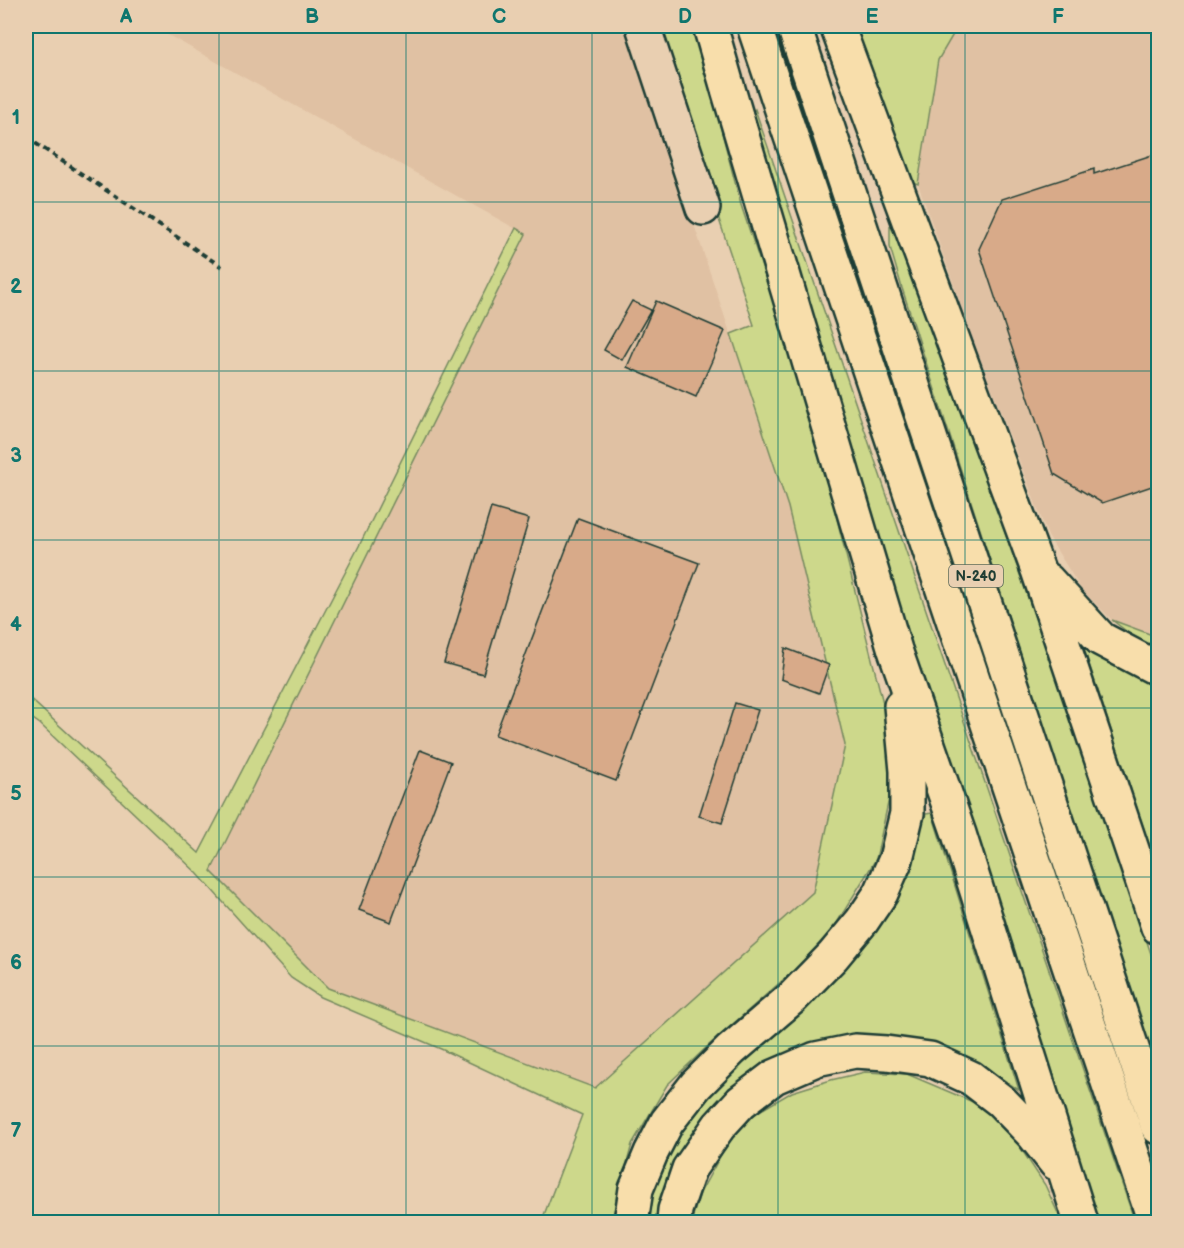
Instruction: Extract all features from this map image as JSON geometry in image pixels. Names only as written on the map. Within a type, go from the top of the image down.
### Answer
[{"type":"highway","points":[[710,26],[895,650],[959,834],[1081,1222]]},
{"type":"highway","name":"N-240","points":[[754,26],[1155,1222]]},
{"type":"highway","name":"N-240","points":[[794,26],[1158,1127]]},
{"type":"highway","points":[[837,26],[1038,570],[1158,927]]},
{"type":"highway","points":[[1038,570],[1101,639],[1158,669]]},
{"type":"highway","points":[[631,1222],[636,1190],[667,1122],[696,1085],[731,1050],[793,997],[833,956],[862,921],[881,893],[896,860],[907,813],[907,771],[895,650]]},
{"type":"highway","points":[[674,1222],[675,1210],[689,1169],[719,1126],[741,1102],[774,1077],[816,1059],[855,1051],[930,1059],[971,1078],[1001,1101],[1034,1136],[1066,1177]]},
{"type":"street","points":[[643,26],[703,208]]},
{"type":"path","points":[[26,137],[222,267]]},
{"type":"shaded area","points":[[152,26],[628,26],[788,507],[845,745],[813,892],[595,1088],[328,988],[210,870],[525,234]]},
{"type":"shaded area","points":[[958,26],[1158,26],[1158,636],[1112,620],[1081,589],[1048,536],[976,347],[918,184],[938,60]]},
{"type":"green space","points":[[655,26],[694,26],[741,205],[810,411],[884,707],[891,789],[876,859],[835,926],[800,965],[667,1085],[632,1144],[611,1222],[544,1222],[544,1215],[582,1115],[441,1049],[320,997],[291,978],[197,873],[40,724],[26,714],[26,695],[199,853],[359,546],[516,228],[526,234],[211,871],[328,988],[595,1088],[813,892],[845,745],[788,507],[731,334],[754,325]]},
{"type":"green space","points":[[855,26],[958,26],[938,60],[918,184],[910,181]]},
{"type":"green space","points":[[755,109],[1135,1222],[1094,1222],[827,381],[751,114]]},
{"type":"green space","points":[[890,225],[907,257],[1101,803],[1158,975],[1158,1080],[902,288],[890,247]]},
{"type":"green space","points":[[1112,620],[1158,636],[1158,652],[1148,648]]},
{"type":"green space","points":[[1081,640],[1132,675],[1158,683],[1158,871]]},
{"type":"green space","points":[[932,813],[1019,1090],[980,1064],[932,1045],[784,1056],[659,1222],[641,1222],[664,1157],[688,1116],[717,1080],[852,959],[884,913],[910,861],[926,814]]},
{"type":"green space","points":[[865,1072],[907,1074],[980,1105],[1012,1135],[1045,1185],[1062,1222],[691,1222],[700,1193],[727,1144],[756,1113],[792,1092]]},
{"type":"building","points":[[1158,153],[1158,484],[1102,503],[1054,474],[979,249],[1002,199],[1094,169],[1094,174]]},
{"type":"building","points":[[632,301],[651,310],[622,360],[604,350]]},
{"type":"building","points":[[656,301],[725,331],[696,397],[627,367]]},
{"type":"building","points":[[491,508],[529,519],[483,674],[444,663]]},
{"type":"building","points":[[578,518],[699,563],[616,781],[495,735]]},
{"type":"building","points":[[785,648],[829,665],[819,693],[781,679]]},
{"type":"building","points":[[735,703],[758,710],[722,823],[699,816]]},
{"type":"building","points":[[420,750],[451,762],[391,922],[359,910]]}]
